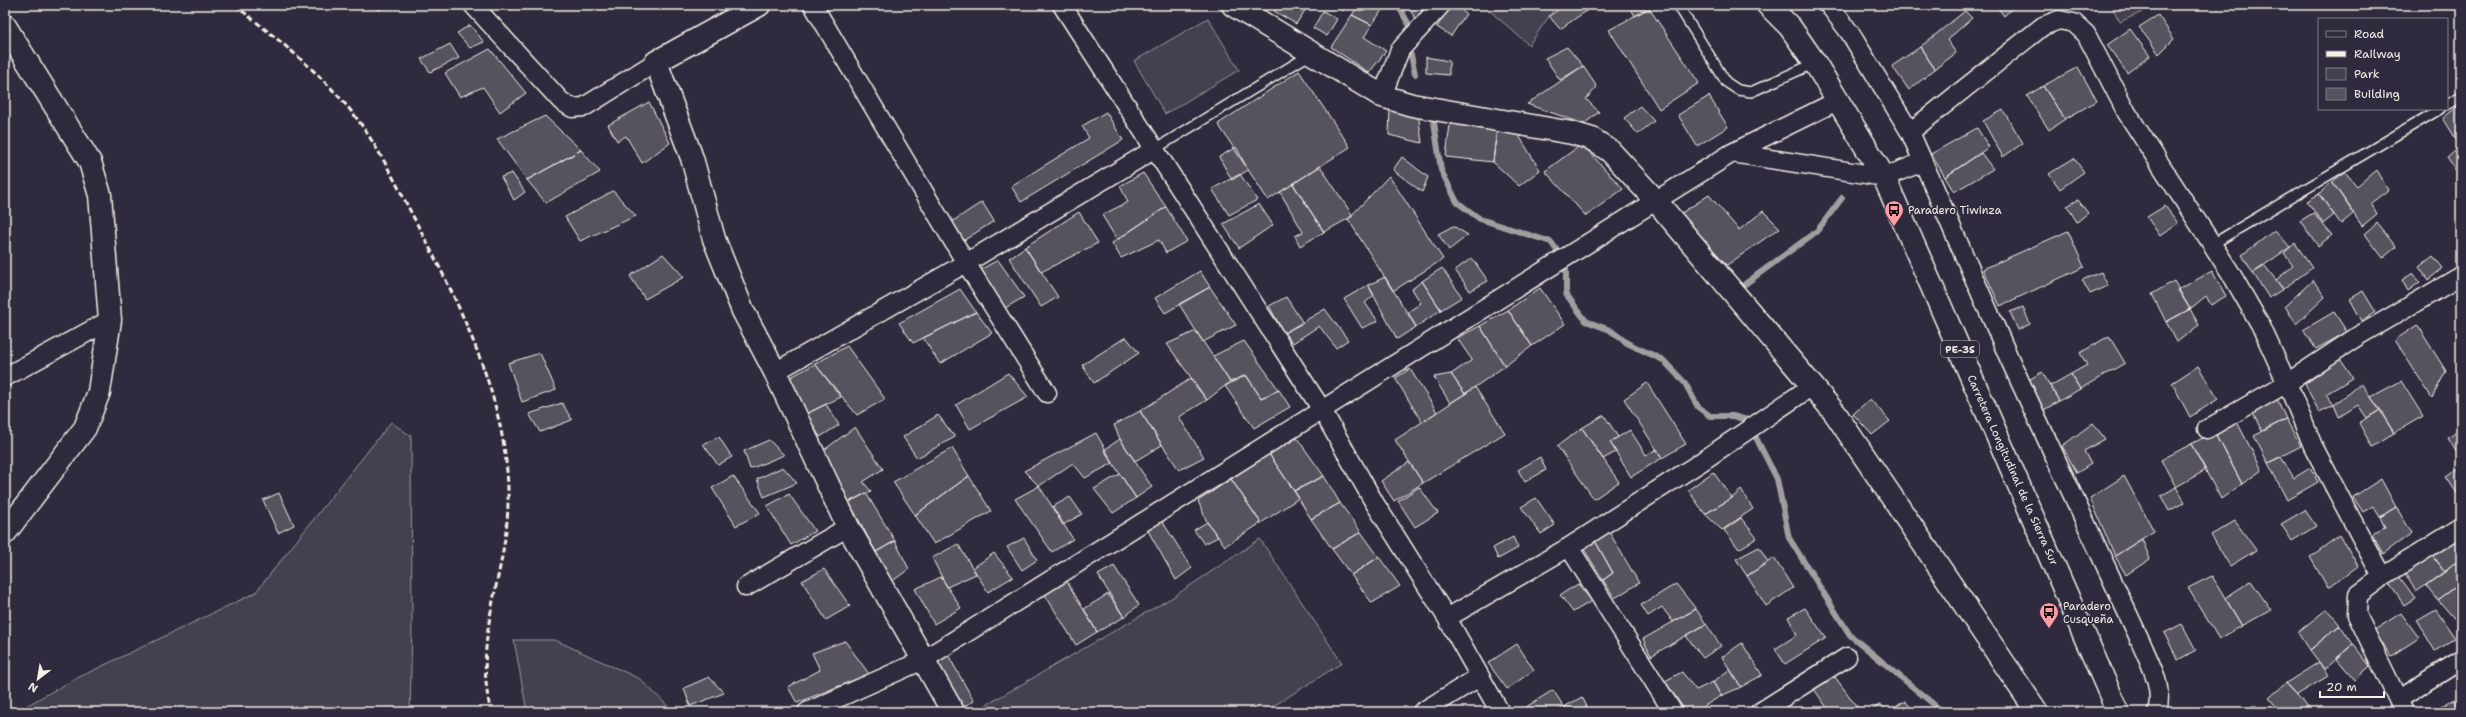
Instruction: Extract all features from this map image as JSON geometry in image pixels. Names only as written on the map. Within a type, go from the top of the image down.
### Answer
[{"type":"main road","points":[[759,5],[656,62],[692,158],[714,239],[743,310],[775,372],[848,527],[953,712]]},
{"type":"main road","points":[[1233,5],[1382,96],[1412,105],[1536,125],[1592,139],[1610,151],[1656,202],[1835,413],[2037,712]]},
{"type":"main road","name":"Carretera Longitudinal de la Sierra Sur","points":[[1768,5],[1790,27],[1815,63],[1839,100],[1884,177],[2118,712]]},
{"type":"main road","points":[[5,26],[90,162],[100,195],[110,320],[99,392],[85,428],[5,533]]},
{"type":"street","points":[[473,5],[561,101],[572,108],[584,106],[656,62]]},
{"type":"street","points":[[813,5],[966,263],[1047,393]]},
{"type":"street","points":[[1062,5],[1322,410],[1374,502],[1448,618],[1500,712]]},
{"type":"street","points":[[1382,96],[1400,50],[1440,5]]},
{"type":"street","points":[[1829,5],[1850,33],[1910,132],[2009,358],[2140,640],[2159,686],[2160,700],[2157,712]]},
{"type":"street","points":[[1910,132],[2043,26],[2059,20],[2074,23],[2086,34],[2126,113],[2230,272],[2260,324],[2288,383],[2313,446],[2382,578]]},
{"type":"street","points":[[807,712],[923,660],[1732,153],[1839,100]]},
{"type":"street","points":[[775,372],[966,263],[1155,149]]},
{"type":"street","points":[[1732,153],[1884,177],[1923,162]]},
{"type":"street","points":[[2207,429],[2288,383],[2358,336],[2461,276]]},
{"type":"street","points":[[5,377],[110,320]]},
{"type":"street","points":[[1448,618],[1569,547],[1738,437],[1812,386]]},
{"type":"street","points":[[746,586],[848,527]]},
{"type":"street","points":[[2461,527],[2358,595],[2357,615],[2402,705],[2461,660]]},
{"type":"street","points":[[1569,547],[1672,712]]},
{"type":"street","points":[[1760,712],[1848,657]]},
{"type":"street","points":[[1422,712],[1479,676]]},
{"type":"lane","points":[[1678,5],[1726,82],[1738,90],[1752,92],[1815,63]]},
{"type":"lane","points":[[1155,149],[1311,54]]},
{"type":"lane","points":[[2448,104],[2461,97]]},
{"type":"lane","points":[[2211,245],[2438,110]]},
{"type":"green space","points":[[1483,5],[1557,5],[1529,45]]},
{"type":"green space","points":[[2111,5],[2158,5],[2120,22]]},
{"type":"green space","points":[[1208,18],[1239,70],[1165,114],[1134,61]]},
{"type":"green space","points":[[391,422],[411,436],[412,627],[410,712],[15,712],[73,680],[255,593]]},
{"type":"green space","points":[[1260,539],[1342,663],[1264,712],[974,712],[1173,597]]},
{"type":"green space","points":[[514,640],[555,640],[640,679],[674,712],[527,712]]},
{"type":"building","points":[[376,5],[386,5],[379,10]]},
{"type":"building","points":[[1278,5],[1300,5],[1306,9],[1296,24],[1274,11]]},
{"type":"building","points":[[1334,5],[1347,5],[1343,11]]},
{"type":"building","points":[[1359,5],[1383,5],[1384,7],[1372,25],[1352,15]]},
{"type":"building","points":[[1406,5],[1426,5],[1416,19]]},
{"type":"building","points":[[1451,5],[1455,5],[1466,14],[1451,36],[1437,27]]},
{"type":"building","points":[[1565,5],[1595,5],[1560,29],[1549,16]]},
{"type":"building","points":[[1629,5],[1647,5],[1649,8],[1635,16]]},
{"type":"building","points":[[1996,5],[2016,5],[2004,16]]},
{"type":"building","points":[[1649,8],[1699,83],[1659,109],[1609,30]]},
{"type":"building","points":[[1323,11],[1337,19],[1327,36],[1313,28]]},
{"type":"building","points":[[1965,11],[1972,18],[1947,40],[1956,53],[1935,69],[1920,47]]},
{"type":"building","points":[[1352,15],[1372,25],[1364,37],[1386,51],[1369,73],[1331,47]]},
{"type":"building","points":[[2158,15],[2174,39],[2159,54],[2139,27]]},
{"type":"building","points":[[470,25],[484,42],[470,48],[457,33]]},
{"type":"building","points":[[2130,29],[2150,56],[2127,73],[2107,45]]},
{"type":"building","points":[[450,44],[459,58],[430,72],[421,59]]},
{"type":"building","points":[[1567,47],[1583,66],[1560,80],[1545,58]]},
{"type":"building","points":[[1920,47],[1935,69],[1909,90],[1892,66]]},
{"type":"building","points":[[490,49],[526,93],[500,112],[483,87],[460,97],[445,73]]},
{"type":"building","points":[[1426,57],[1449,61],[1449,75],[1426,73]]},
{"type":"building","points":[[1583,66],[1597,87],[1586,99],[1599,112],[1584,124],[1527,104]]},
{"type":"building","points":[[2078,67],[2097,101],[2065,119],[2043,86]]},
{"type":"building","points":[[1299,71],[1350,147],[1268,200],[1218,124]]},
{"type":"building","points":[[2043,86],[2065,119],[2049,130],[2027,96]]},
{"type":"building","points":[[1709,96],[1728,127],[1697,146],[1678,115]]},
{"type":"building","points":[[649,102],[670,143],[642,163],[626,136],[617,141],[608,125]]},
{"type":"building","points":[[2461,104],[2461,134],[2456,139],[2443,118]]},
{"type":"building","points":[[1640,106],[1654,121],[1638,134],[1624,118]]},
{"type":"building","points":[[1390,108],[1418,112],[1422,143],[1389,135]]},
{"type":"building","points":[[2003,110],[2023,143],[2003,157],[1983,121]]},
{"type":"building","points":[[1106,112],[1123,140],[1021,202],[1011,186],[1089,138],[1082,126]]},
{"type":"building","points":[[545,116],[581,150],[527,180],[497,139]]},
{"type":"building","points":[[1450,124],[1497,128],[1493,162],[1446,157]]},
{"type":"building","points":[[1497,128],[1516,131],[1540,170],[1519,186],[1493,162]]},
{"type":"building","points":[[1977,128],[1989,147],[1945,177],[1931,154]]},
{"type":"building","points":[[1582,144],[1623,189],[1586,216],[1545,171]]},
{"type":"building","points":[[2461,146],[2461,178],[2447,158]]},
{"type":"building","points":[[1236,147],[1248,170],[1232,180],[1219,157]]},
{"type":"building","points":[[581,150],[600,172],[546,203],[527,180]]},
{"type":"building","points":[[1981,153],[1993,169],[1954,192],[1945,177]]},
{"type":"building","points":[[1402,157],[1428,177],[1422,192],[1393,170]]},
{"type":"building","points":[[2074,158],[2084,172],[2060,189],[2049,174]]},
{"type":"building","points":[[1320,166],[1353,216],[1324,232],[1293,184]]},
{"type":"building","points":[[2376,170],[2388,190],[2371,203],[2377,214],[2362,226],[2332,182],[2345,172],[2357,186]]},
{"type":"building","points":[[512,173],[525,192],[514,200],[501,177]]},
{"type":"building","points":[[1143,173],[1166,207],[1117,240],[1102,215],[1128,202],[1120,186]]},
{"type":"building","points":[[1240,174],[1257,200],[1229,215],[1212,189]]},
{"type":"building","points":[[1389,176],[1443,259],[1393,291],[1348,219]]},
{"type":"building","points":[[2332,182],[2354,213],[2341,224],[2319,194]]},
{"type":"building","points":[[1293,184],[1324,232],[1300,246],[1295,236],[1303,232],[1280,192]]},
{"type":"building","points":[[613,191],[636,216],[580,241],[565,217]]},
{"type":"building","points":[[2319,194],[2334,215],[2323,224],[2307,201]]},
{"type":"building","points":[[1709,195],[1739,230],[1763,211],[1780,228],[1727,265],[1680,214]]},
{"type":"building","points":[[2078,200],[2088,213],[2077,222],[2067,206]]},
{"type":"building","points":[[982,202],[994,221],[963,241],[950,223]]},
{"type":"building","points":[[1259,204],[1273,225],[1239,248],[1223,224]]},
{"type":"building","points":[[2165,206],[2178,223],[2160,236],[2147,217]]},
{"type":"building","points":[[1166,207],[1187,241],[1166,253],[1159,240],[1121,258],[1112,243]]},
{"type":"building","points":[[1079,212],[1098,243],[1041,272],[1025,247]]},
{"type":"building","points":[[2313,213],[2332,235],[2318,246],[2300,221]]},
{"type":"building","points":[[2377,223],[2396,247],[2383,258],[2365,234]]},
{"type":"building","points":[[1453,226],[1468,235],[1449,250],[1438,234]]},
{"type":"building","points":[[2275,230],[2290,247],[2253,273],[2242,255]]},
{"type":"building","points":[[2068,231],[2084,267],[2000,306],[1983,269]]},
{"type":"building","points":[[2295,243],[2312,268],[2283,289],[2276,280],[2293,266],[2284,253]]},
{"type":"building","points":[[1025,247],[1058,297],[1041,307],[1009,258]]},
{"type":"building","points":[[663,254],[684,277],[645,299],[630,276]]},
{"type":"building","points":[[2433,256],[2443,268],[2428,280],[2419,267]]},
{"type":"building","points":[[1472,258],[1488,281],[1470,291],[1455,270]]},
{"type":"building","points":[[998,260],[1024,297],[1005,308],[980,270]]},
{"type":"building","points":[[2265,266],[2283,289],[2269,298],[2253,273]]},
{"type":"building","points":[[1442,268],[1462,297],[1441,310],[1422,281]]},
{"type":"building","points":[[1200,271],[1210,287],[1165,313],[1155,298]]},
{"type":"building","points":[[2212,271],[2226,296],[2211,305],[2206,296],[2190,309],[2178,290]]},
{"type":"building","points":[[2101,272],[2108,286],[2090,294],[2082,280]]},
{"type":"building","points":[[2413,273],[2420,282],[2408,291],[2402,280]]},
{"type":"building","points":[[1385,277],[1416,327],[1397,339],[1368,285]]},
{"type":"building","points":[[2313,280],[2325,297],[2296,324],[2285,306]]},
{"type":"building","points":[[1422,281],[1441,310],[1416,327],[1408,312],[1421,303],[1412,289]]},
{"type":"building","points":[[2174,281],[2190,309],[2166,322],[2152,294]]},
{"type":"building","points":[[1368,285],[1374,295],[1365,303],[1378,321],[1362,328],[1344,299]]},
{"type":"building","points":[[1210,287],[1236,325],[1203,342],[1179,304]]},
{"type":"building","points":[[1540,288],[1565,324],[1532,346],[1508,310]]},
{"type":"building","points":[[960,289],[976,312],[913,343],[899,323]]},
{"type":"building","points":[[2363,291],[2375,311],[2362,321],[2350,299]]},
{"type":"building","points":[[1286,297],[1303,323],[1284,333],[1269,306]]},
{"type":"building","points":[[2023,307],[2030,324],[2018,330],[2010,312]]},
{"type":"building","points":[[1325,309],[1348,340],[1336,348],[1319,326],[1293,343],[1284,333]]},
{"type":"building","points":[[2190,309],[2199,325],[2177,342],[2166,322]]},
{"type":"building","points":[[1508,310],[1532,346],[1505,366],[1480,326]]},
{"type":"building","points":[[976,312],[992,333],[940,364],[923,338]]},
{"type":"building","points":[[2334,312],[2347,332],[2316,349],[2303,330]]},
{"type":"building","points":[[2417,325],[2446,371],[2432,398],[2395,340]]},
{"type":"building","points":[[1480,326],[1505,366],[1465,394],[1451,374],[1472,360],[1457,338]]},
{"type":"building","points":[[1196,331],[1230,382],[1207,400],[1167,344]]},
{"type":"building","points":[[2109,336],[2125,363],[2080,389],[2071,374],[2087,365],[2080,353]]},
{"type":"building","points":[[1126,337],[1139,353],[1094,383],[1082,365]]},
{"type":"building","points":[[1244,341],[1279,390],[1261,398],[1246,375],[1230,382],[1213,356]]},
{"type":"building","points":[[847,346],[885,399],[857,415],[815,364]]},
{"type":"building","points":[[540,353],[556,390],[522,402],[508,363]]},
{"type":"building","points":[[2340,359],[2353,378],[2326,394],[2334,405],[2319,412],[2305,384]]},
{"type":"building","points":[[815,364],[841,397],[806,414],[787,379]]},
{"type":"building","points":[[2198,366],[2218,399],[2190,417],[2172,383]]},
{"type":"building","points":[[1410,369],[1437,412],[1422,422],[1395,378]]},
{"type":"building","points":[[2042,372],[2059,401],[2044,410],[2027,381]]},
{"type":"building","points":[[1008,373],[1028,397],[970,429],[956,405]]},
{"type":"building","points":[[1451,374],[1465,394],[1450,403],[1434,377]]},
{"type":"building","points":[[2071,374],[2080,389],[2059,401],[2050,386]]},
{"type":"building","points":[[1246,375],[1261,398],[1279,390],[1290,407],[1254,428],[1225,386]]},
{"type":"building","points":[[1190,379],[1207,400],[1179,417],[1204,457],[1179,470],[1140,411]]},
{"type":"building","points":[[2401,381],[2423,416],[2394,433],[2371,397]]},
{"type":"building","points":[[1647,383],[1686,444],[1662,458],[1624,399]]},
{"type":"building","points":[[2361,383],[2380,410],[2367,418],[2358,405],[2339,417],[2334,405]]},
{"type":"building","points":[[1475,387],[1505,433],[1423,483],[1395,440]]},
{"type":"building","points":[[2275,394],[2286,419],[2262,431],[2250,408]]},
{"type":"building","points":[[1870,399],[1890,421],[1872,435],[1853,414]]},
{"type":"building","points":[[562,403],[572,420],[540,432],[529,414]]},
{"type":"building","points":[[826,404],[839,425],[820,437],[806,414]]},
{"type":"building","points":[[2380,410],[2394,433],[2372,447],[2359,423]]},
{"type":"building","points":[[1140,411],[1162,445],[1135,461],[1120,439],[1114,425]]},
{"type":"building","points":[[938,415],[955,437],[917,458],[903,437]]},
{"type":"building","points":[[1604,415],[1618,437],[1610,442],[1616,452],[1603,459],[1582,428]]},
{"type":"building","points":[[2286,419],[2301,446],[2268,463],[2254,436]]},
{"type":"building","points":[[2236,420],[2262,470],[2242,484],[2215,432]]},
{"type":"building","points":[[2093,423],[2105,439],[2084,451],[2091,464],[2077,473],[2062,446]]},
{"type":"building","points":[[855,427],[883,469],[863,482],[871,491],[849,502],[820,453]]},
{"type":"building","points":[[1582,428],[1619,482],[1594,499],[1557,446]]},
{"type":"building","points":[[2461,429],[2461,460],[2448,438]]},
{"type":"building","points":[[1630,430],[1646,455],[1657,449],[1662,458],[1631,477],[1610,442]]},
{"type":"building","points":[[2215,432],[2242,484],[2221,499],[2191,444]]},
{"type":"building","points":[[1096,433],[1113,463],[1085,478],[1073,463],[1039,486],[1024,471]]},
{"type":"building","points":[[719,437],[732,457],[718,465],[703,444]]},
{"type":"building","points":[[1297,438],[1324,476],[1294,491],[1269,454]]},
{"type":"building","points":[[1120,439],[1152,487],[1136,498],[1104,450]]},
{"type":"building","points":[[769,440],[784,455],[750,469],[744,451]]},
{"type":"building","points":[[2191,444],[2206,470],[2176,487],[2161,460]]},
{"type":"building","points":[[952,448],[969,476],[915,515],[893,482]]},
{"type":"building","points":[[1269,454],[1299,498],[1261,523],[1231,479]]},
{"type":"building","points":[[1540,457],[1546,470],[1525,482],[1518,470]]},
{"type":"building","points":[[2281,457],[2294,478],[2310,468],[2318,482],[2287,500],[2268,463]]},
{"type":"building","points":[[1409,462],[1423,483],[1394,501],[1381,481]]},
{"type":"building","points":[[783,467],[797,483],[764,497],[757,479]]},
{"type":"building","points":[[2461,467],[2461,499],[2446,477]]},
{"type":"building","points":[[1713,472],[1732,498],[1705,514],[1688,490]]},
{"type":"building","points":[[1120,474],[1136,498],[1113,513],[1094,489]]},
{"type":"building","points":[[733,476],[760,513],[736,526],[712,488]]},
{"type":"building","points":[[969,476],[991,511],[934,544],[915,515]]},
{"type":"building","points":[[1324,476],[1340,503],[1311,519],[1294,491]]},
{"type":"building","points":[[2124,476],[2154,531],[2115,556],[2090,498]]},
{"type":"building","points":[[1231,479],[1261,523],[1225,546],[1207,522],[1198,501]]},
{"type":"building","points":[[2381,479],[2396,507],[2380,517],[2373,506],[2363,512],[2353,497]]},
{"type":"building","points":[[1039,486],[1073,539],[1052,552],[1015,499]]},
{"type":"building","points":[[1419,487],[1438,513],[1415,527],[1398,501]]},
{"type":"building","points":[[2176,487],[2185,502],[2169,511],[2161,496]]},
{"type":"building","points":[[1741,490],[1753,509],[1722,530],[1705,514],[1732,498]]},
{"type":"building","points":[[279,493],[294,525],[278,533],[263,500]]},
{"type":"building","points":[[866,493],[895,541],[876,552],[849,502]]},
{"type":"building","points":[[789,494],[815,531],[791,545],[767,506]]},
{"type":"building","points":[[1070,497],[1082,514],[1063,525],[1052,507]]},
{"type":"building","points":[[1536,498],[1555,525],[1541,534],[1521,507]]},
{"type":"building","points":[[1340,503],[1361,532],[1332,549],[1311,519]]},
{"type":"building","points":[[2396,507],[2412,533],[2383,554],[2372,534],[2385,528],[2380,517]]},
{"type":"building","points":[[2305,510],[2316,526],[2292,541],[2281,524]]},
{"type":"building","points":[[1741,518],[1757,538],[1739,549],[1724,530]]},
{"type":"building","points":[[1162,521],[1192,568],[1176,580],[1147,529]]},
{"type":"building","points":[[2235,521],[2256,550],[2230,566],[2211,535]]},
{"type":"building","points":[[1207,522],[1218,537],[1204,544],[1194,530]]},
{"type":"building","points":[[1608,530],[1639,583],[1615,598],[1603,580],[1613,573],[1594,539]]},
{"type":"building","points":[[1361,532],[1379,557],[1351,575],[1332,549]]},
{"type":"building","points":[[2340,535],[2358,566],[2328,588],[2310,557]]},
{"type":"building","points":[[1513,537],[1518,548],[1498,559],[1493,548]]},
{"type":"building","points":[[2455,537],[2461,544],[2461,558],[2445,572],[2432,554]]},
{"type":"building","points":[[1024,538],[1037,560],[1022,570],[1007,547]]},
{"type":"building","points":[[1594,539],[1613,573],[1603,580],[1582,546]]},
{"type":"building","points":[[2142,539],[2150,559],[2126,575],[2115,556]]},
{"type":"building","points":[[895,541],[909,569],[890,583],[876,552]]},
{"type":"building","points":[[958,544],[976,574],[947,587],[932,558]]},
{"type":"building","points":[[1759,547],[1768,562],[1747,576],[1736,559]]},
{"type":"building","points":[[994,553],[1013,577],[988,592],[973,568]]},
{"type":"building","points":[[2432,554],[2445,572],[2416,592],[2405,573]]},
{"type":"building","points":[[1379,557],[1400,586],[1372,603],[1351,575]]},
{"type":"building","points":[[1774,558],[1793,588],[1766,606],[1747,576]]},
{"type":"building","points":[[2456,563],[2461,570],[2461,583],[2438,600],[2426,585]]},
{"type":"building","points":[[1114,566],[1139,605],[1124,617],[1098,575]]},
{"type":"building","points":[[824,569],[850,606],[826,620],[802,581]]},
{"type":"building","points":[[2396,572],[2415,598],[2404,605],[2386,579]]},
{"type":"building","points":[[2212,576],[2242,626],[2219,639],[2188,588]]},
{"type":"building","points":[[941,577],[961,608],[934,624],[915,589]]},
{"type":"building","points":[[1066,580],[1097,632],[1076,645],[1044,593]]},
{"type":"building","points":[[2251,581],[2271,610],[2242,626],[2225,598]]},
{"type":"building","points":[[2461,583],[2461,624],[2460,625],[2438,600]]},
{"type":"building","points":[[1578,584],[1592,601],[1573,612],[1560,595]]},
{"type":"building","points":[[1676,584],[1696,609],[1673,622],[1662,607],[1648,616],[1641,605]]},
{"type":"building","points":[[1108,594],[1124,617],[1097,632],[1084,609]]},
{"type":"building","points":[[1805,608],[1826,638],[1785,664],[1775,649],[1797,635],[1788,617]]},
{"type":"building","points":[[1696,609],[1706,624],[1651,656],[1643,639]]},
{"type":"building","points":[[2327,609],[2340,625],[2310,650],[2298,632]]},
{"type":"building","points":[[2436,610],[2455,638],[2435,651],[2417,621]]},
{"type":"building","points":[[2401,613],[2419,638],[2391,656],[2373,631]]},
{"type":"building","points":[[1706,624],[1721,646],[1703,658],[1686,636]]},
{"type":"building","points":[[2182,624],[2196,650],[2178,660],[2164,633]]},
{"type":"building","points":[[2340,625],[2353,644],[2324,669],[2310,650]]},
{"type":"building","points":[[845,641],[869,674],[797,703],[788,687],[820,670],[812,653]]},
{"type":"building","points":[[1742,643],[1762,675],[1741,687],[1722,657]]},
{"type":"building","points":[[1517,644],[1534,670],[1507,689],[1488,663]]},
{"type":"building","points":[[2353,644],[2370,666],[2355,680],[2337,659]]},
{"type":"building","points":[[948,655],[974,701],[958,710],[932,664]]},
{"type":"building","points":[[2319,662],[2328,676],[2297,695],[2286,683]]},
{"type":"building","points":[[1730,669],[1741,687],[1721,696],[1713,682]]},
{"type":"building","points":[[1682,672],[1696,690],[1713,682],[1721,696],[1694,712],[1686,712],[1665,681]]},
{"type":"building","points":[[709,677],[724,693],[690,706],[684,688]]},
{"type":"building","points":[[1835,677],[1861,712],[1830,712],[1814,689]]},
{"type":"building","points":[[2286,683],[2312,712],[2281,712],[2269,698]]},
{"type":"building","points":[[1553,690],[1564,707],[1556,712],[1524,712],[1523,709]]},
{"type":"building","points":[[1582,697],[1590,712],[1566,712],[1564,707]]},
{"type":"building","points":[[2455,700],[2460,709],[2457,712],[2441,712],[2438,707]]},
{"type":"building","points":[[1905,701],[1915,712],[1901,712],[1897,706]]},
{"type":"building","points":[[1881,704],[1887,712],[1868,712]]},
{"type":"building","points":[[2255,704],[2261,712],[2243,712]]},
{"type":"building","points":[[2438,707],[2441,712],[2432,712]]},
{"type":"waterway","points":[[1398,5],[1408,23]]},
{"type":"waterway","points":[[1411,55],[1415,74]]},
{"type":"waterway","points":[[1434,122],[1441,170],[1457,202],[1480,219],[1551,242],[1566,263],[1566,294],[1586,321],[1610,330],[1627,343],[1663,360],[1685,383],[1698,407],[1710,416],[1733,416],[1747,420],[1777,479],[1789,538],[1850,635],[1943,712]]},
{"type":"waterway","points":[[1745,284],[1817,231],[1842,198]]},
{"type":"railway","points":[[235,5],[282,43],[328,85],[364,128],[387,167],[449,286],[479,356],[501,429],[506,465],[508,502],[502,555],[488,631],[486,684],[491,712]]},
{"type":"place","name":"Paradero Tiwinza","points":[[1894,227]]},
{"type":"place","name":"Paradero Cusqueña","points":[[2049,629]]}]
